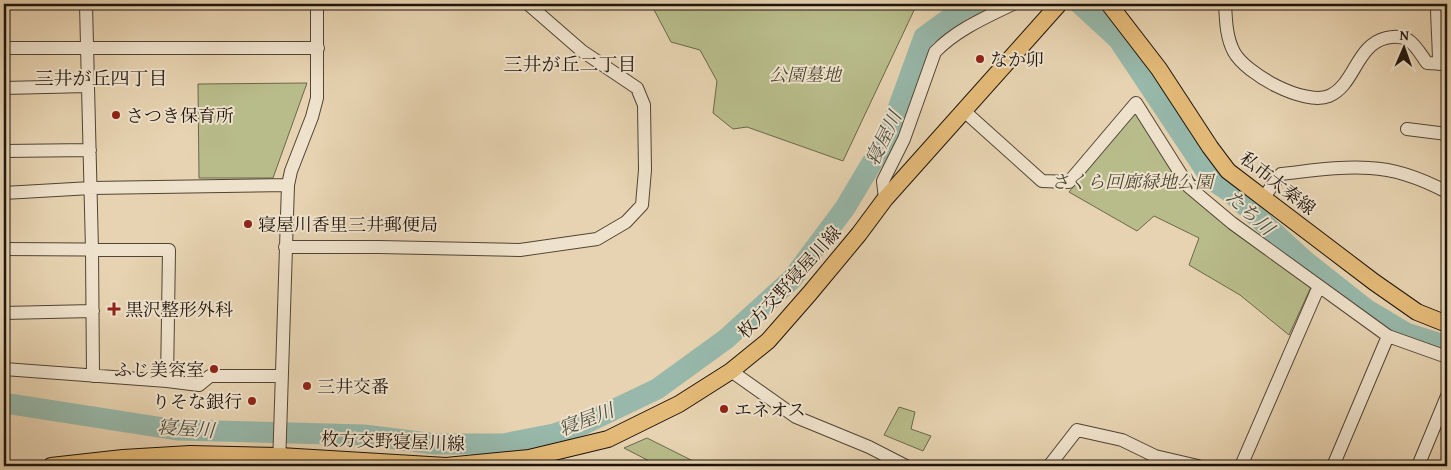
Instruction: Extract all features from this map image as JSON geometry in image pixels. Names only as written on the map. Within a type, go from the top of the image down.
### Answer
[{"type":"main road","name":"枚方交野寝屋川線","points":[[51,466],[280,455],[446,466],[529,458],[608,439],[679,404],[731,371],[768,341],[822,278],[885,199],[1058,4]]},
{"type":"main road","name":"私市太秦線","points":[[1109,4],[1159,69],[1228,171],[1374,282],[1417,312],[1447,324]]},
{"type":"street","points":[[86,4],[91,188],[93,376]]},
{"type":"street","points":[[280,455],[288,185],[291,171],[312,117],[317,98],[317,4]]},
{"type":"street","points":[[285,247],[520,250],[597,239],[626,222],[642,205],[645,170],[644,105],[637,88],[582,51],[528,4]]},
{"type":"street","points":[[885,199],[883,181],[904,139],[936,52],[945,42],[988,16],[1013,4]]},
{"type":"street","points":[[1225,4],[1229,40],[1235,54],[1246,66],[1286,91],[1299,96],[1322,98],[1340,88],[1366,49],[1382,39],[1392,36],[1403,37],[1412,42],[1427,63],[1443,64],[1437,30],[1437,4]]},
{"type":"street","points":[[4,48],[318,48]]},
{"type":"street","points":[[4,88],[88,86]]},
{"type":"street","points":[[963,110],[1042,182],[1070,182],[1136,103],[1189,187],[1232,223],[1388,336],[1447,357]]},
{"type":"street","points":[[1406,129],[1447,134]]},
{"type":"street","points":[[4,151],[90,150]]},
{"type":"street","points":[[1263,198],[1281,174],[1344,168],[1371,168],[1396,172],[1430,183],[1447,192]]},
{"type":"street","points":[[4,193],[91,188],[288,185]]},
{"type":"street","points":[[4,250],[169,250],[167,382]]},
{"type":"street","points":[[1241,466],[1319,286]]},
{"type":"street","points":[[4,313],[93,310]]},
{"type":"street","points":[[1333,466],[1388,336]]},
{"type":"street","points":[[4,369],[199,385],[210,376],[282,376]]},
{"type":"street","points":[[731,371],[796,417],[869,447],[885,462],[906,466]]},
{"type":"street","points":[[1418,466],[1447,396]]},
{"type":"street","points":[[1049,466],[1077,430],[1122,440],[1155,456],[1198,466]]},
{"type":"green space","name":"公園墓地","points":[[651,4],[917,4],[843,161],[747,127],[733,129],[713,113],[717,81],[700,50],[671,42]]},
{"type":"green space","points":[[307,83],[273,178],[199,178],[198,84]]},
{"type":"green space","name":"さくら回廊緑地公園","points":[[1136,111],[1186,188],[1311,287],[1289,335],[1240,295],[1189,265],[1199,238],[1154,216],[1137,231],[1069,192]]},
{"type":"green space","points":[[899,407],[915,412],[911,429],[931,436],[923,451],[884,435]]},
{"type":"green space","points":[[647,438],[703,466],[659,466],[624,448]]},
{"type":"waterway","name":"寝屋川","points":[[4,403],[177,430],[364,435],[435,444],[503,444],[554,434],[582,425],[657,389],[726,339],[792,279],[845,208],[888,136],[924,37],[961,10],[974,4]]},
{"type":"waterway","name":"たち川","points":[[1080,4],[1118,39],[1212,180],[1230,192],[1304,260],[1366,309],[1406,333],[1447,346]]},
{"type":"place","name":"なか卯","points":[[980,59]]},
{"type":"place","name":"さつき保育所","points":[[116,115]]},
{"type":"place","name":"寝屋川香里三井郵便局","points":[[248,224]]},
{"type":"place","name":"黒沢整形外科","points":[[114,309]]},
{"type":"place","name":"ふじ美容室","points":[[214,369]]},
{"type":"place","name":"三井交番","points":[[307,386]]},
{"type":"place","name":"りそな銀行","points":[[252,401]]},
{"type":"place","name":"エネオス","points":[[724,409]]},
{"type":"district","name":"三井が丘二丁目","points":[[570,64]]},
{"type":"district","name":"三井が丘四丁目","points":[[101,78]]}]
